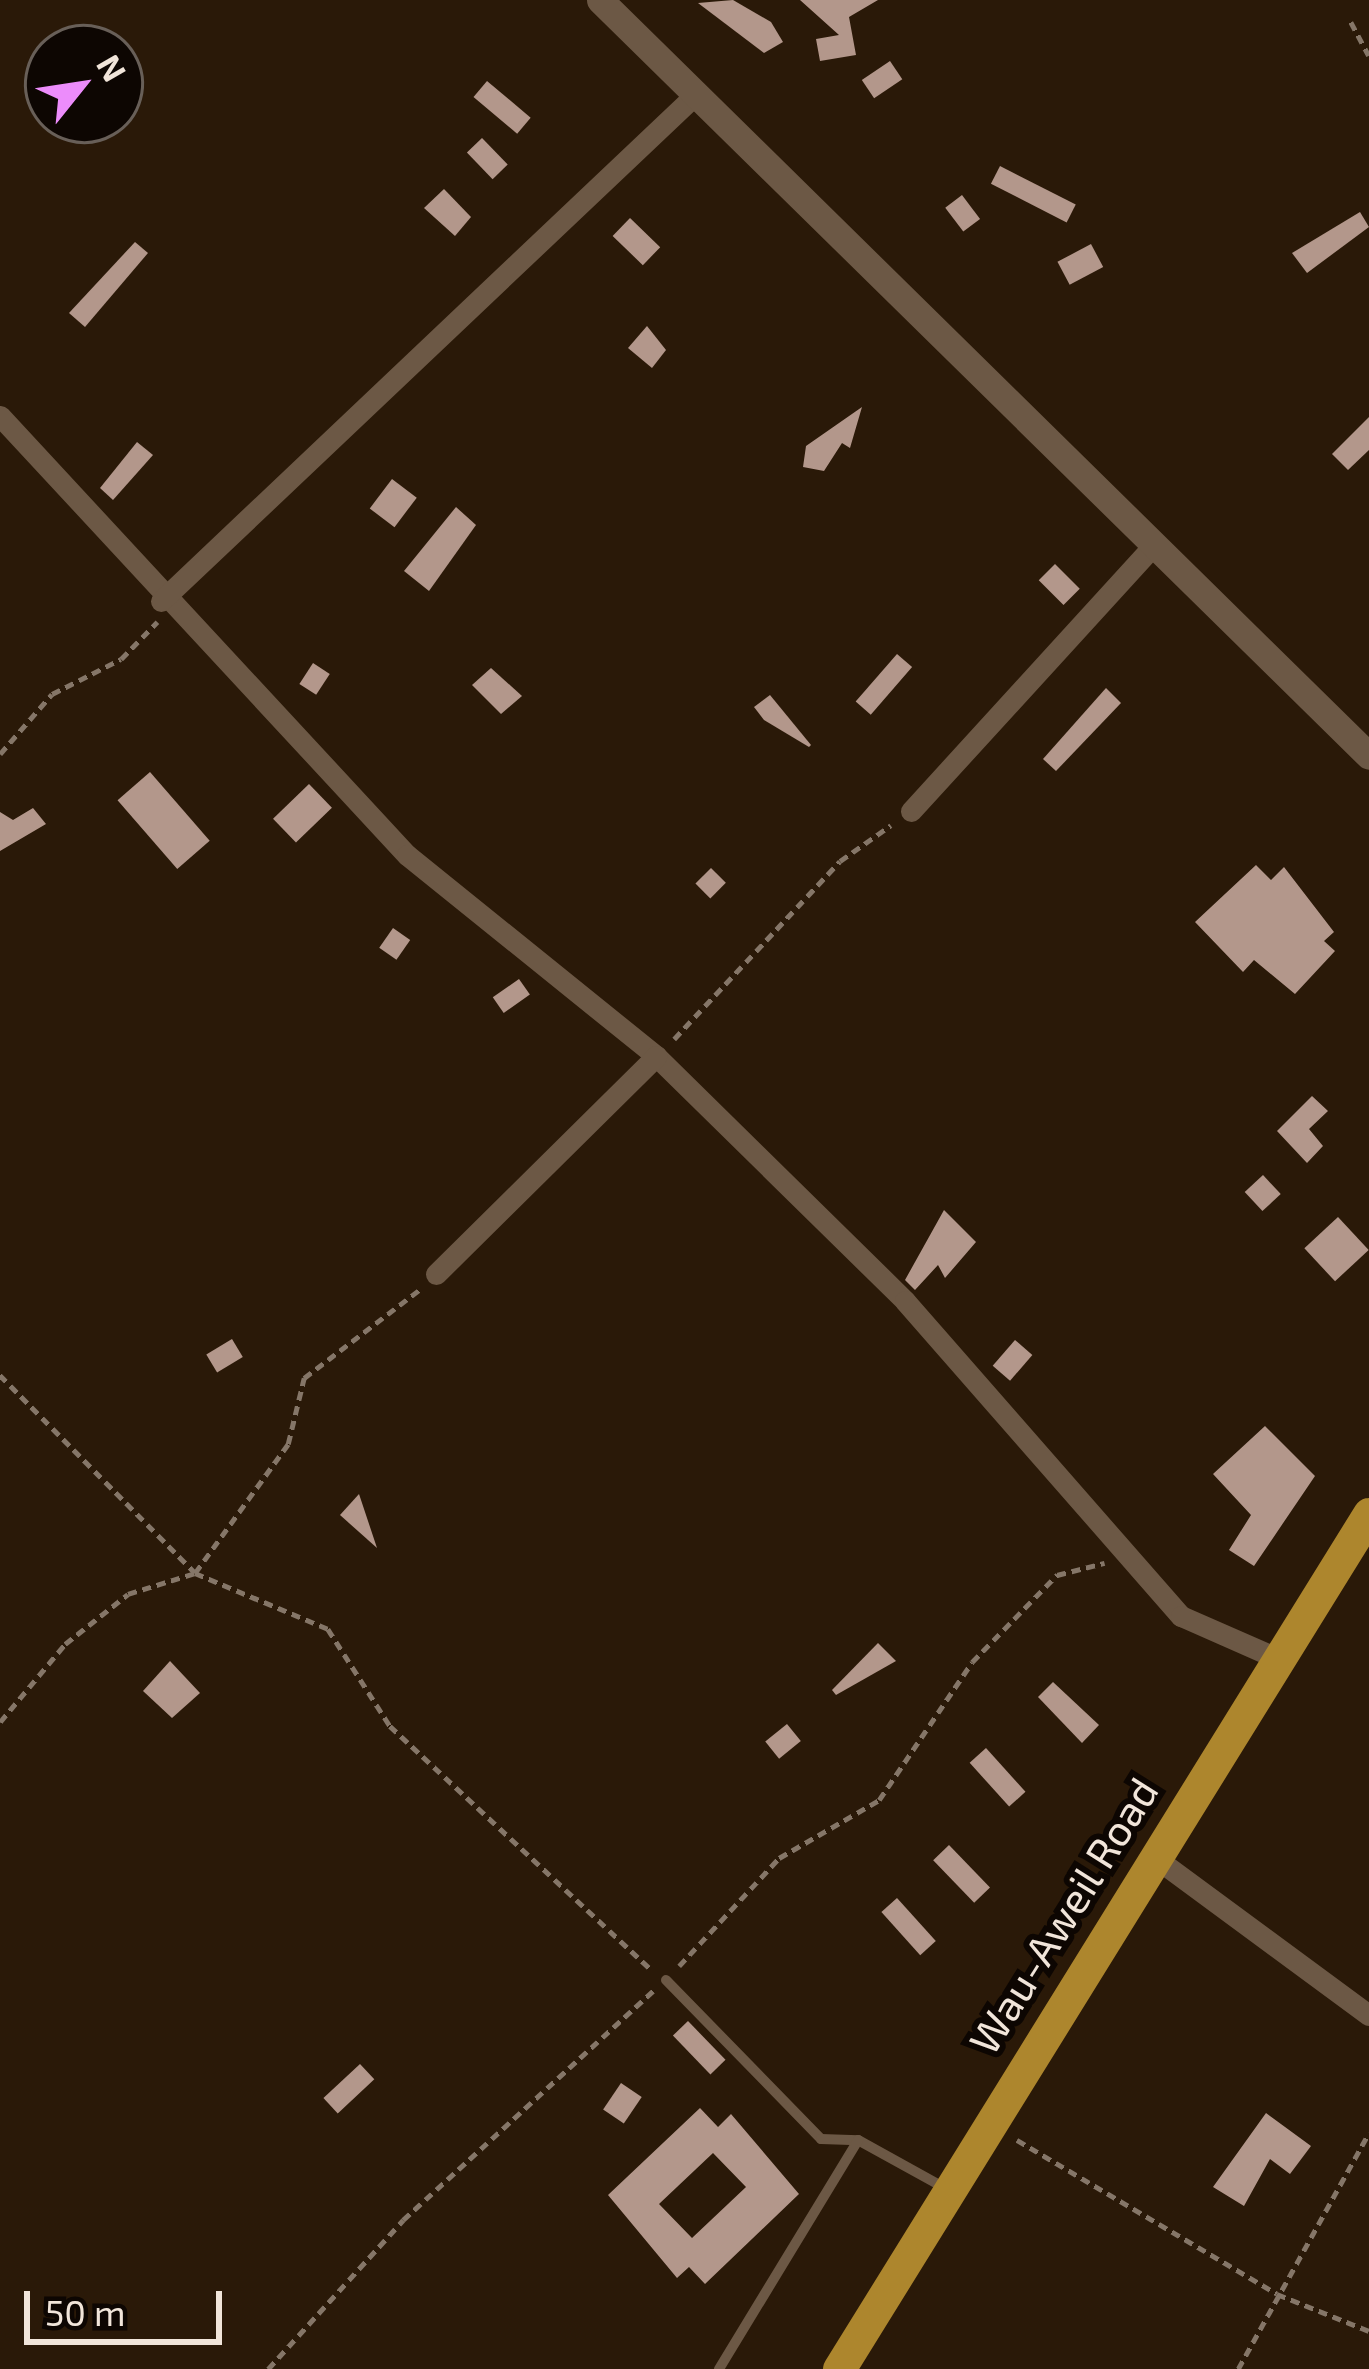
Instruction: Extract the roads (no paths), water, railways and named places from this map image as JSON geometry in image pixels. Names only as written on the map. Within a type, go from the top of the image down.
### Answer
[{"type":"main road","name":"Wau-Aweil Road","points":[[839,2369],[1272,1656],[1369,1514]]},
{"type":"street","points":[[600,0],[1369,756]]},
{"type":"street","points":[[160,602],[696,94]]},
{"type":"street","points":[[0,416],[160,602],[406,855],[656,1056],[905,1301],[1181,1616],[1272,1656]]},
{"type":"street","points":[[911,811],[1154,545]]},
{"type":"street","points":[[436,1274],[656,1056]]},
{"type":"street","points":[[1153,1856],[1369,2014]]},
{"type":"lane","points":[[666,1980],[821,2139],[858,2140],[948,2190]]},
{"type":"lane","points":[[718,2369],[858,2140]]}]
